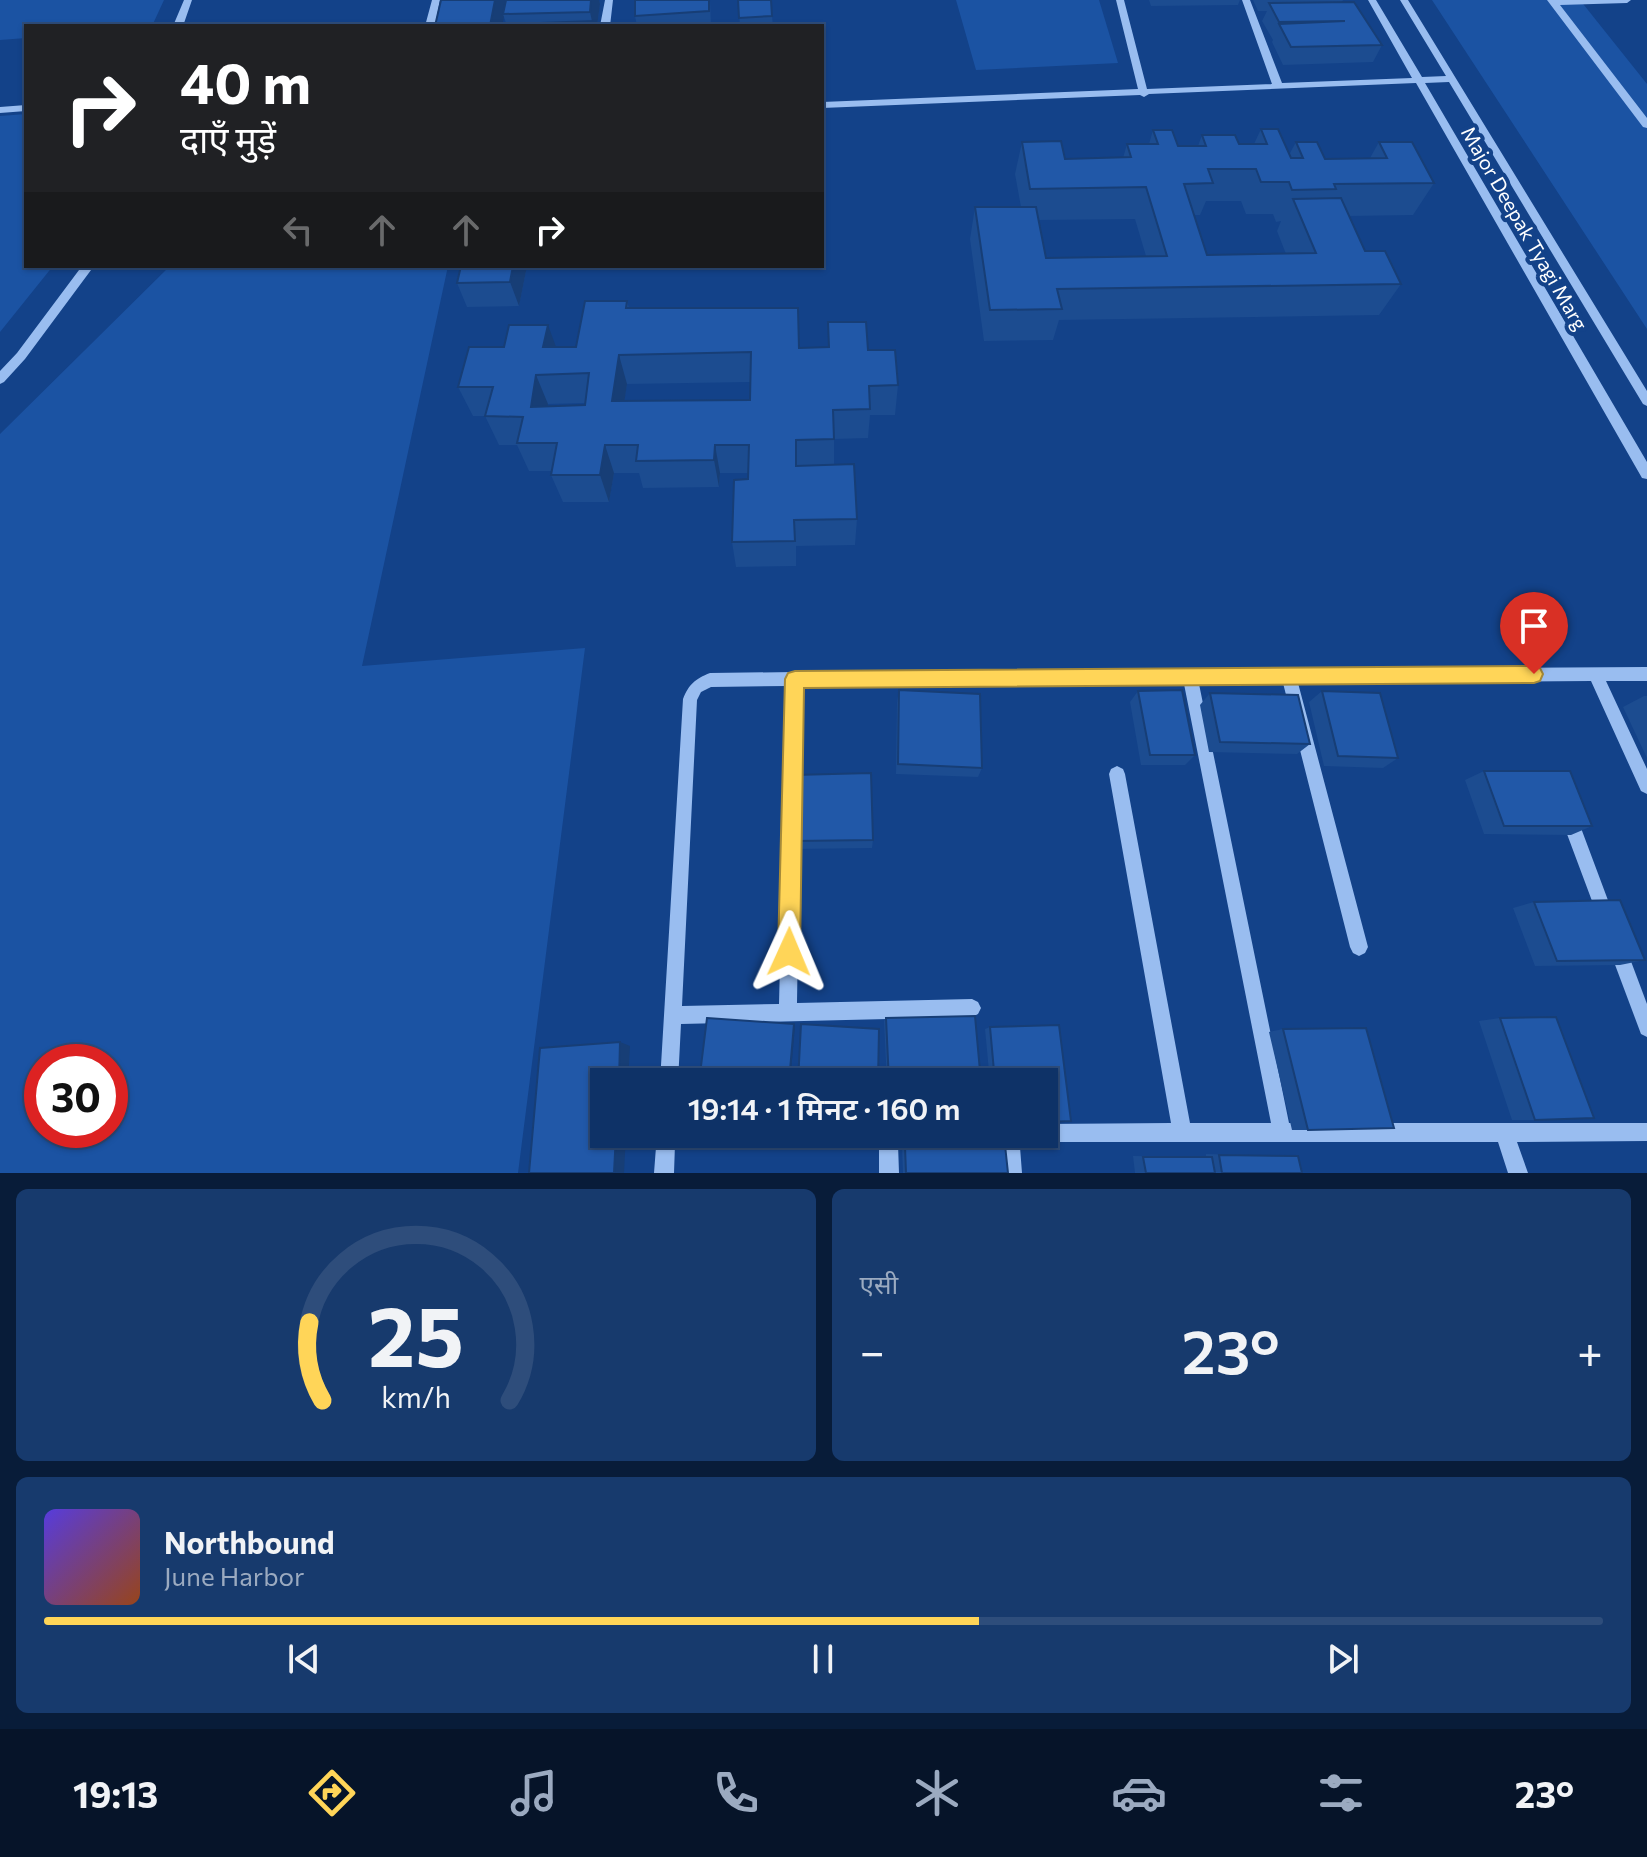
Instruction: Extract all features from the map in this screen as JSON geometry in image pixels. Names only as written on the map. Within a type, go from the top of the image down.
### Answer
[{"type":"street","points":[[179,24],[188,0]]},
{"type":"street","points":[[430,24],[436,0]]},
{"type":"street","points":[[605,24],[609,0]]},
{"type":"street","points":[[1120,0],[1144,94]]},
{"type":"street","points":[[1246,0],[1278,86]]},
{"type":"street","name":"Major Deepak Tyagi Marg","points":[[1372,0],[1647,474]]},
{"type":"street","name":"Major Deepak Tyagi Marg","points":[[1404,0],[1647,401]]},
{"type":"street","points":[[1552,2],[1627,0]]},
{"type":"street","points":[[1552,2],[1647,125]]},
{"type":"street","points":[[824,105],[1452,79]]},
{"type":"street","points":[[0,110],[24,108]]},
{"type":"street","points":[[0,379],[21,356],[87,268]]},
{"type":"street","points":[[1595,674],[1647,786]]},
{"type":"street","points":[[670,1068],[690,699],[696,687],[710,680],[1647,674]]},
{"type":"street","points":[[1190,676],[1282,1133]]},
{"type":"street","points":[[1289,676],[1359,947]]},
{"type":"street","points":[[788,1013],[795,679]]},
{"type":"street","points":[[1117,774],[1182,1133]]},
{"type":"street","points":[[1561,797],[1647,1028]]},
{"type":"street","points":[[673,1015],[972,1008]]},
{"type":"street","points":[[1504,1132],[1518,1173]]},
{"type":"street","points":[[1058,1133],[1647,1132]]},
{"type":"street","points":[[664,1173],[665,1148]]},
{"type":"street","points":[[888,1148],[889,1173]]},
{"type":"street","points":[[1011,1148],[1012,1173]]},
{"type":"shaded area","points":[[0,0],[164,0],[153,24],[24,24],[24,38],[0,40]]},
{"type":"shaded area","points":[[956,0],[1099,0],[1118,63],[976,70]]},
{"type":"shaded area","points":[[1432,0],[1580,0],[1647,84],[1647,329]]},
{"type":"shaded area","points":[[24,114],[24,268],[51,268],[0,332],[0,116]]},
{"type":"shaded area","points":[[168,268],[448,268],[362,666],[585,648],[518,1173],[0,1173],[0,434]]},
{"type":"building","points":[[441,0],[495,0],[490,24],[435,24]]},
{"type":"building","points":[[506,0],[591,0],[590,12],[503,14]]},
{"type":"building","points":[[635,0],[709,0],[709,11],[635,16]]},
{"type":"building","points":[[738,0],[771,0],[772,16],[739,18]]},
{"type":"building","points":[[1354,2],[1382,45],[1291,47],[1279,24],[1345,21],[1279,22],[1269,3]]},
{"type":"building","points":[[593,21],[593,24],[515,24]]},
{"type":"building","points":[[1261,129],[1278,129],[1291,158],[1303,158],[1296,142],[1317,142],[1325,159],[1387,158],[1379,142],[1412,142],[1434,183],[1334,184],[1336,189],[1292,190],[1289,182],[1261,182],[1256,169],[1208,169],[1213,183],[1184,184],[1207,255],[1316,253],[1293,199],[1341,198],[1365,251],[1385,251],[1401,284],[1057,289],[1062,309],[990,310],[975,207],[1036,207],[1046,258],[1167,256],[1146,187],[1030,189],[1022,142],[1061,141],[1065,159],[1131,157],[1127,144],[1158,144],[1153,130],[1172,130],[1178,146],[1206,146],[1202,135],[1235,135],[1239,144],[1267,144]]},
{"type":"building","points":[[461,268],[513,268],[510,282],[457,283]]},
{"type":"building","points":[[585,301],[627,301],[626,308],[798,308],[799,348],[829,347],[828,322],[866,322],[868,350],[895,350],[898,385],[869,386],[870,409],[833,410],[834,439],[796,440],[796,466],[854,464],[857,519],[794,520],[795,541],[732,542],[734,480],[748,479],[749,445],[715,445],[714,460],[636,461],[638,445],[605,445],[600,475],[551,475],[557,443],[517,443],[523,417],[485,416],[493,387],[458,387],[469,347],[504,347],[509,325],[548,325],[543,347],[576,347]],"holes":[[[751,352],[750,400],[612,401],[619,355]],[[589,373],[585,405],[531,407],[536,375]]]},
{"type":"building","points":[[899,690],[980,694],[982,768],[898,764]]},
{"type":"building","points":[[1182,690],[1195,755],[1150,755],[1138,691]]},
{"type":"building","points":[[1322,691],[1380,693],[1398,758],[1338,756]]},
{"type":"building","points":[[1210,693],[1298,695],[1310,744],[1220,742]]},
{"type":"building","points":[[1484,771],[1570,771],[1592,826],[1504,826]]},
{"type":"building","points":[[871,773],[873,840],[795,841],[794,775]]},
{"type":"building","points":[[1620,900],[1645,960],[1557,961],[1534,902]]},
{"type":"building","points":[[975,1016],[980,1068],[888,1068],[886,1018]]},
{"type":"building","points":[[1556,1017],[1594,1118],[1535,1120],[1500,1018]]},
{"type":"building","points":[[707,1018],[794,1024],[790,1068],[701,1068]]},
{"type":"building","points":[[801,1024],[879,1029],[878,1068],[799,1068]]},
{"type":"building","points":[[1059,1025],[1071,1121],[1058,1121],[1058,1068],[994,1068],[990,1027]]},
{"type":"building","points":[[1366,1028],[1394,1128],[1308,1130],[1283,1029]]},
{"type":"building","points":[[620,1042],[619,1068],[590,1068],[590,1148],[615,1148],[614,1173],[529,1173],[540,1048]]},
{"type":"building","points":[[905,1148],[1005,1148],[1008,1173],[906,1173]]},
{"type":"building","points":[[1219,1155],[1298,1156],[1302,1173],[1222,1173]]},
{"type":"building","points":[[1143,1157],[1212,1157],[1215,1173],[1146,1173]]},
{"type":"route","points":[[789,952],[795,679],[1534,674]]}]
